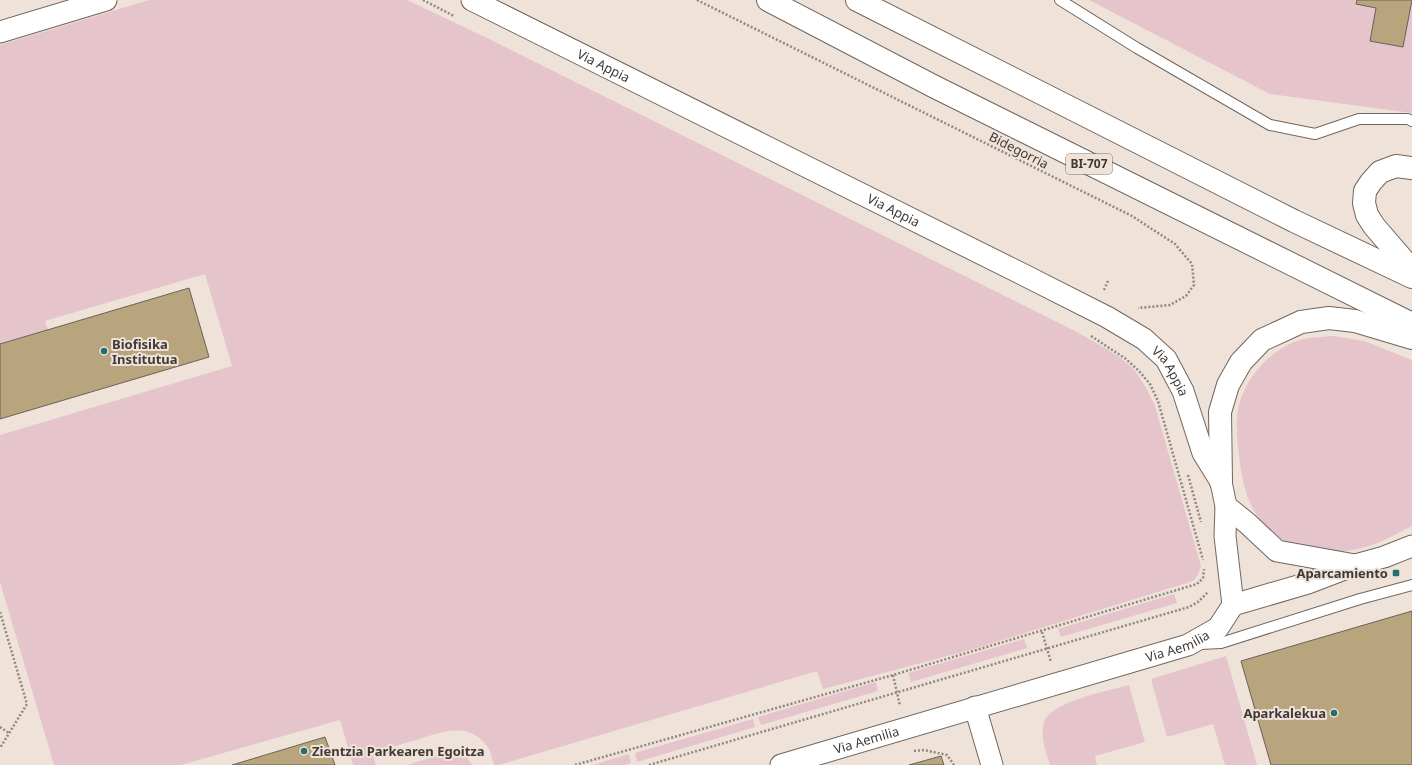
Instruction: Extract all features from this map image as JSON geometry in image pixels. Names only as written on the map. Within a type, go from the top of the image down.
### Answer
[{"type":"main road","name":"BI-707","points":[[768,0],[956,97],[1412,324]]},
{"type":"main road","points":[[857,0],[1294,221],[1412,277]]},
{"type":"main road","points":[[1412,168],[1396,166],[1380,172],[1365,190],[1364,203],[1367,215],[1374,226],[1412,270]]},
{"type":"main road","points":[[1221,482],[1220,412],[1224,398],[1228,385],[1240,362],[1262,340],[1301,322],[1328,318],[1355,321],[1412,338]]},
{"type":"street","points":[[0,32],[106,0]]},
{"type":"street","name":"Via Appia","points":[[472,0],[1031,278],[1107,317],[1144,339],[1166,359],[1183,391],[1203,453],[1221,482],[1226,506],[1224,536],[1233,605]]},
{"type":"street","points":[[1226,506],[1277,551],[1355,565]]},
{"type":"street","points":[[1233,605],[1308,583],[1355,565],[1384,557],[1412,546]]},
{"type":"street","name":"Via Aemilia","points":[[781,765],[1188,645],[1218,628],[1233,605]]},
{"type":"street","points":[[974,708],[992,765]]},
{"type":"lane","points":[[1060,0],[1137,48],[1270,125],[1315,134],[1359,119],[1408,118],[1412,121]]},
{"type":"lane","points":[[1188,645],[1220,642],[1360,599],[1412,585]]},
{"type":"path","points":[[423,0],[460,19]]},
{"type":"path","name":"Bidegorria","points":[[697,0],[1132,216],[1175,244],[1192,264],[1194,285],[1186,296],[1170,305],[1138,308],[1132,306]]},
{"type":"path","points":[[575,765],[1042,632],[1197,584],[1203,578],[1205,566],[1160,408],[1150,384],[1126,359],[1090,336]]},
{"type":"path","points":[[1186,469],[1203,529]]},
{"type":"path","points":[[649,765],[1189,607],[1205,597],[1211,588]]},
{"type":"path","points":[[0,612],[27,704],[0,748]]},
{"type":"path","points":[[1042,632],[1052,666]]},
{"type":"path","points":[[893,675],[902,710]]},
{"type":"path","points":[[0,727],[9,733]]},
{"type":"path","points":[[908,753],[924,750],[947,755],[954,765]]},
{"type":"shaded area","points":[[149,0],[407,0],[487,38],[1075,331],[1128,364],[1140,378],[1150,395],[1155,406],[1201,566],[1198,575],[1193,581],[970,650],[823,689],[817,671],[499,765],[494,765],[488,747],[481,739],[465,731],[447,731],[372,753],[376,765],[353,765],[340,720],[181,765],[54,765],[0,582],[0,435],[232,366],[205,274],[45,321],[48,330],[0,344],[0,45]]},
{"type":"shaded area","points":[[1089,0],[1412,0],[1412,113],[1270,94]]},
{"type":"shaded area","points":[[1334,336],[1364,341],[1412,360],[1412,526],[1375,544],[1346,551],[1329,552],[1314,551],[1285,541],[1272,532],[1261,521],[1247,497],[1244,485],[1237,435],[1237,417],[1239,405],[1248,384],[1254,374],[1270,357],[1290,344],[1300,340]]},
{"type":"shaded area","points":[[1174,594],[1177,603],[1061,637],[1058,629]]},
{"type":"shaded area","points":[[1024,639],[1027,648],[911,682],[908,673]]},
{"type":"shaded area","points":[[1226,656],[1257,765],[1225,765],[1213,724],[1167,737],[1151,679]]},
{"type":"shaded area","points":[[876,682],[878,691],[761,725],[758,717]]},
{"type":"shaded area","points":[[1129,685],[1145,742],[1095,756],[1097,765],[1050,765],[1044,744],[1043,734],[1044,723],[1049,715],[1068,703],[1081,698]]},
{"type":"shaded area","points":[[753,719],[755,727],[637,762],[635,753]]},
{"type":"shaded area","points":[[459,751],[466,756],[472,765],[407,765],[451,752]]},
{"type":"shaded area","points":[[629,754],[631,763],[625,765],[593,765]]},
{"type":"building","points":[[1357,0],[1412,0],[1403,47],[1370,41],[1376,8],[1356,4]]},
{"type":"building","name":"Biofisika Institutua","points":[[189,288],[209,357],[0,419],[0,344]]},
{"type":"building","name":"Aparkalekua","points":[[1412,611],[1412,765],[1271,765],[1241,661]]},
{"type":"building","name":"Zientzia Parkearen Egoitza","points":[[325,737],[335,765],[232,765]]},
{"type":"building","points":[[941,756],[944,765],[909,765]]},
{"type":"place","name":"Biofisika Institutua","points":[[104,351]]},
{"type":"place","name":"Aparcamiento","points":[[1396,573]]},
{"type":"place","name":"Aparkalekua","points":[[1334,713]]},
{"type":"place","name":"Zientzia Parkearen Egoitza","points":[[304,751]]}]
